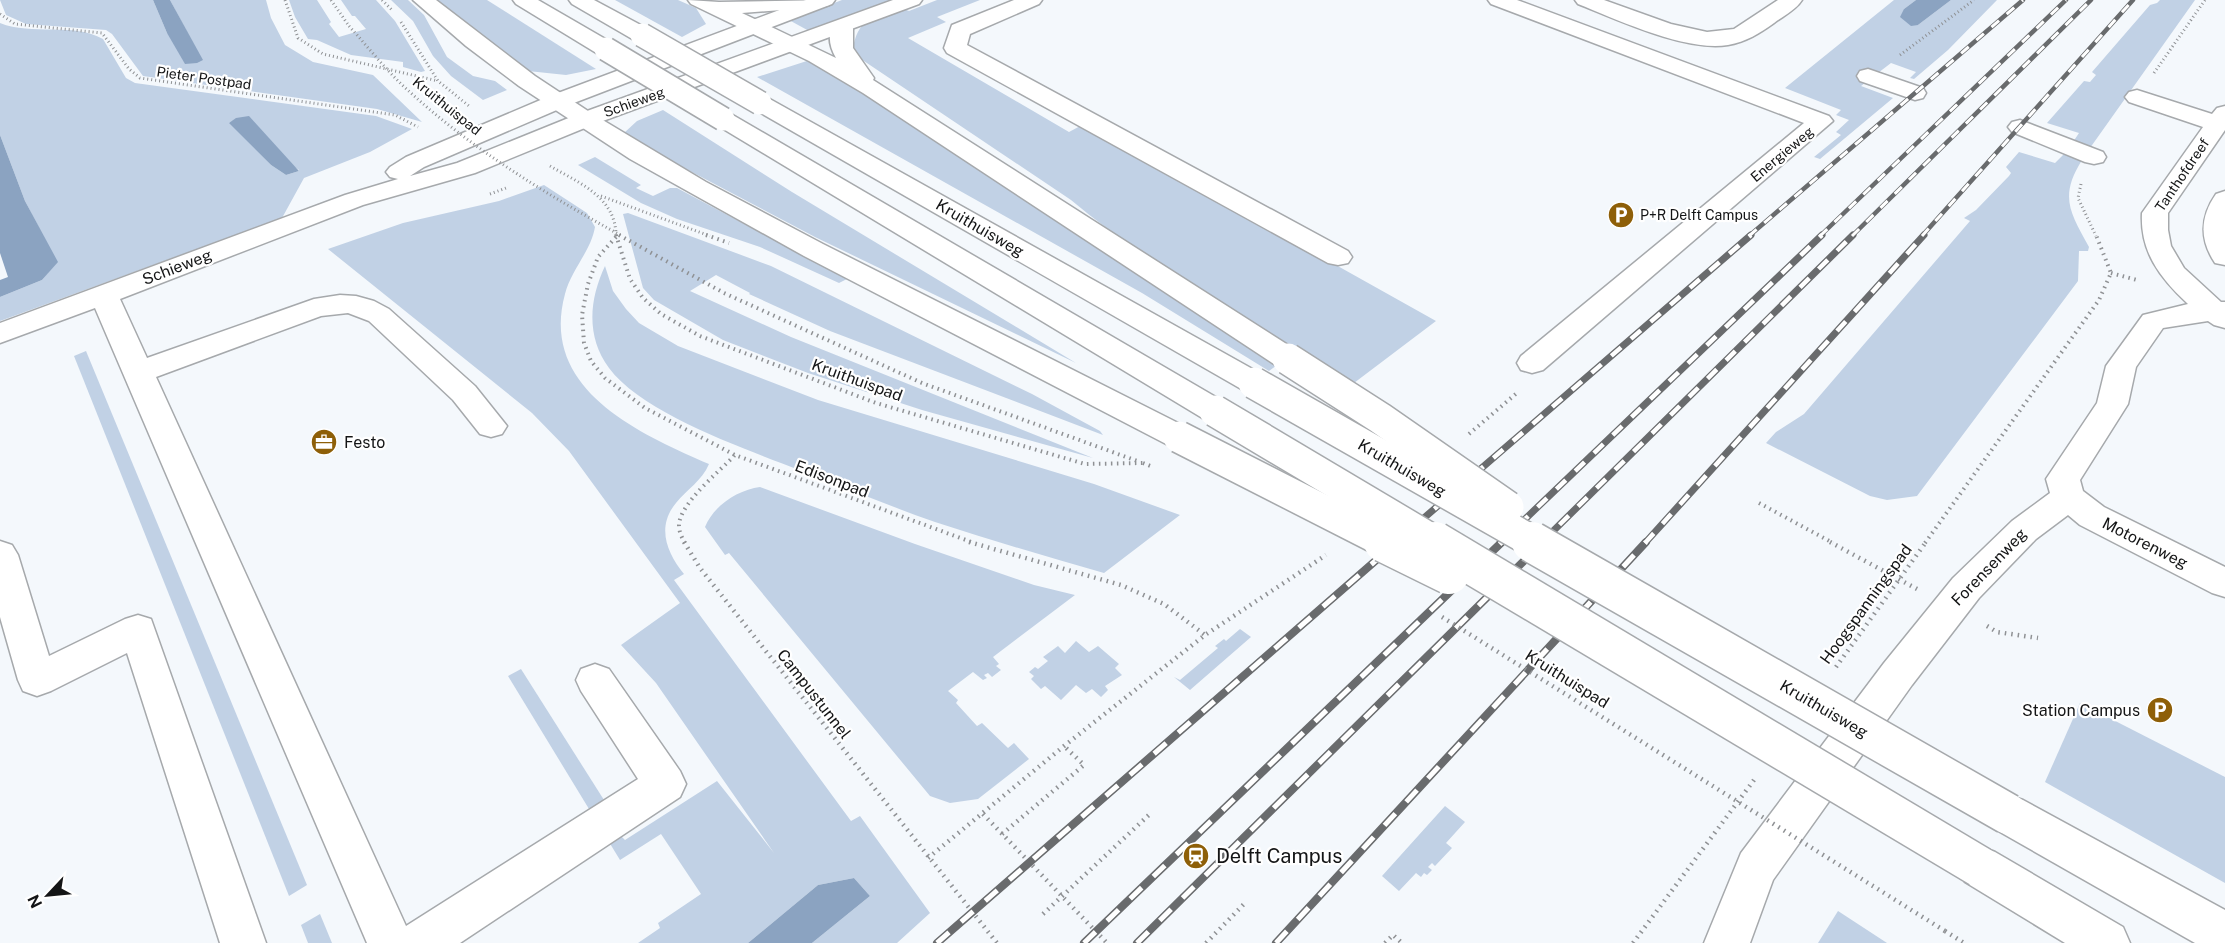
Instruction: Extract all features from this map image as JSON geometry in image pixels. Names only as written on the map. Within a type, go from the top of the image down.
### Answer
[{"type":"main road","points":[[423,0],[584,120],[779,233],[1254,477],[1671,683]]},
{"type":"main road","points":[[523,0],[2107,943]]},
{"type":"main road","name":"Kruithuisweg","points":[[579,0],[1254,383],[1697,638],[2225,935]]},
{"type":"main road","points":[[698,0],[793,45],[871,88],[1380,418],[1697,638]]},
{"type":"main road","name":"Schieweg","points":[[0,334],[354,200],[466,168],[584,120],[912,0]]},
{"type":"main road","points":[[1032,0],[960,30],[955,48],[1338,257]]},
{"type":"main road","name":"Energieweg","points":[[1498,0],[1821,121],[1532,363]]},
{"type":"main road","points":[[1585,0],[1674,32],[1696,38],[1717,39],[1740,36],[1792,0]]},
{"type":"main road","points":[[717,8],[823,1]]},
{"type":"main road","name":"Schieweg","points":[[354,200],[415,162],[558,101],[823,1]]},
{"type":"main road","points":[[842,26],[839,34],[842,51],[871,88]]},
{"type":"main road","points":[[1868,76],[1915,93]]},
{"type":"main road","points":[[2137,98],[2221,118]]},
{"type":"main road","name":"Tanthofdreef","points":[[2221,118],[2155,213],[2152,228],[2156,245],[2166,264],[2191,294],[2221,314]]},
{"type":"main road","points":[[2020,127],[2094,157]]},
{"type":"main road","points":[[2225,199],[2216,219],[2215,240],[2225,257]]},
{"type":"main road","points":[[104,295],[390,943]]},
{"type":"main road","points":[[137,373],[305,310],[327,305],[357,305],[369,309],[387,323],[464,393],[491,426]]},
{"type":"main road","points":[[2068,496],[2063,479],[2112,404],[2121,366],[2153,321],[2176,315],[2221,314]]},
{"type":"main road","name":"Motorenweg","points":[[2068,496],[2092,516],[2225,583]]},
{"type":"main road","name":"Forensenweg","points":[[1726,943],[1756,868],[1898,674],[1966,588],[2011,542],[2068,496]]},
{"type":"main road","points":[[0,555],[37,680],[138,630],[243,943]]},
{"type":"main road","points":[[420,943],[665,784],[595,680]]},
{"type":"path","name":"Kruithuispad","points":[[285,0],[298,38],[323,54],[438,81]]},
{"type":"path","name":"Kruithuispad","points":[[331,0],[349,26],[409,92],[456,131],[576,211],[724,293],[922,383],[1163,471]]},
{"type":"path","name":"Kruithuispad","points":[[382,0],[397,16],[438,81],[474,110]]},
{"type":"path","points":[[1868,76],[1922,40],[1974,0]]},
{"type":"path","points":[[2137,98],[2205,0]]},
{"type":"path","name":"Pieter Postpad","points":[[0,14],[15,24],[102,33],[108,38],[131,74],[140,78],[395,115],[426,132]]},
{"type":"path","name":"Kruithuispad","points":[[550,166],[600,196],[616,224],[616,237],[630,279],[643,298],[661,314],[700,336],[876,403],[1085,464],[1143,463]]},
{"type":"path","name":"Edisonpad","points":[[616,237],[598,257],[588,284],[582,315],[584,343],[591,362],[605,378],[645,408],[735,455],[959,539],[1121,585],[1164,604],[1205,635],[1064,746]]},
{"type":"path","name":"Hoogspanningspad","points":[[1830,675],[2099,300],[2112,273]]},
{"type":"path","name":"Campustunnel","points":[[735,455],[683,510],[678,524],[682,539],[700,568],[997,943]]},
{"type":"path","points":[[1759,503],[1997,632],[2038,638]]},
{"type":"path","points":[[1324,546],[1334,552]]},
{"type":"path","name":"Kruithuispad","points":[[1435,613],[1964,943]]},
{"type":"path","points":[[928,858],[1064,746],[1084,765],[1002,834]]},
{"type":"path","points":[[1633,943],[1761,770]]},
{"type":"path","points":[[1042,914],[1152,812]]},
{"type":"path","points":[[982,814],[1107,943]]},
{"type":"path","points":[[1206,943],[1245,903]]},
{"type":"path","points":[[1385,943],[1393,935],[1402,943]]},
{"type":"shaded area","points":[[0,0],[153,0],[167,33],[202,60],[170,0],[266,0],[271,18],[285,45],[313,62],[373,75],[422,122],[377,109],[143,76],[112,34],[106,30],[26,24],[6,15]]},
{"type":"shaded area","points":[[153,0],[170,0],[203,60],[185,64],[167,33]]},
{"type":"shaded area","points":[[289,0],[317,0],[331,22],[329,24],[339,37],[366,29],[355,16],[352,16],[341,0],[376,0],[395,21],[425,71],[403,67],[403,62],[351,55],[317,40],[308,39],[295,17]]},
{"type":"shaded area","points":[[391,0],[408,0],[424,15],[447,57],[473,76],[495,81],[507,90],[483,100],[451,76],[433,56],[413,21]]},
{"type":"shaded area","points":[[437,0],[487,0],[596,69],[566,75],[528,71]]},
{"type":"shaded area","points":[[615,0],[678,0],[696,8],[706,24],[682,37]]},
{"type":"shaded area","points":[[842,0],[891,0],[809,31],[789,20]]},
{"type":"shaded area","points":[[937,0],[980,0],[937,17],[946,22],[908,38],[1069,132],[1084,124],[1436,321],[1354,383],[1208,298],[1138,251],[1071,200],[852,53],[858,32],[868,21],[904,9],[909,11]]},
{"type":"shaded area","points":[[1894,0],[1916,0],[1904,9],[1918,25],[1951,0],[1997,0],[1948,50],[1914,79],[1910,78],[1916,72],[1891,63],[1861,86],[1893,98],[1820,159],[1814,157],[1841,135],[1836,132],[1849,120],[1836,115],[1841,110],[1785,88]]},
{"type":"shaded area","points":[[1916,0],[1951,0],[1918,25],[1911,26],[1900,17],[1904,9]]},
{"type":"shaded area","points":[[2160,0],[2195,0],[2090,148],[2073,142],[2079,133],[2047,123],[2084,81],[2090,82],[2096,75],[2092,72],[2150,5]]},
{"type":"shaded area","points":[[0,23],[25,29],[79,31],[103,39],[126,78],[135,83],[376,116],[412,129],[370,152],[304,178],[282,218],[0,321],[0,297],[42,280],[57,262],[25,201],[0,135]],"holes":[[[229,122],[299,170],[286,175],[271,165]]]},
{"type":"shaded area","points":[[813,59],[1277,365],[1269,371],[1142,293],[757,77]]},
{"type":"shaded area","points":[[663,110],[792,192],[1076,363],[815,237],[650,150],[624,133],[637,121]]},
{"type":"shaded area","points":[[249,116],[299,171],[286,175],[271,165],[229,123],[236,118]]},
{"type":"shaded area","points":[[0,135],[25,201],[58,262],[42,280],[0,297],[0,280],[8,277],[0,253]]},
{"type":"shaded area","points":[[2019,152],[2055,163],[2064,154],[2082,160],[2075,173],[2069,195],[2072,214],[2089,247],[2088,251],[2079,251],[2078,281],[1917,496],[1887,500],[1870,496],[1766,443],[1776,432],[1804,414],[1970,221],[1964,218],[1976,210],[2009,176],[2011,173],[2006,167]]},
{"type":"shaded area","points":[[595,157],[641,185],[636,188],[653,196],[670,188],[677,188],[847,279],[839,283],[760,247],[677,219],[641,203],[578,165]]},
{"type":"shaded area","points":[[544,185],[587,213],[595,227],[593,236],[565,294],[561,327],[567,356],[580,381],[601,403],[625,422],[709,464],[698,480],[676,503],[666,521],[666,540],[669,549],[684,574],[674,580],[851,821],[860,816],[930,913],[897,943],[812,943],[870,896],[854,878],[818,885],[748,943],[638,943],[660,928],[658,923],[701,894],[661,834],[620,860],[609,842],[620,835],[625,840],[717,781],[774,853],[656,683],[621,645],[680,603],[569,451],[532,413],[328,249],[403,223],[499,201]]},
{"type":"shaded area","points":[[628,213],[771,266],[1032,394],[1100,431],[1103,435],[830,331],[749,294],[716,275],[690,291],[791,337],[1093,458],[922,410],[808,373],[723,340],[654,300],[643,288],[623,214]]},
{"type":"shaded area","points":[[605,266],[613,291],[626,309],[639,323],[678,346],[818,400],[1094,484],[1180,515],[1104,573],[935,522],[725,441],[670,415],[646,400],[625,385],[609,368],[596,344],[592,318],[596,292]]},
{"type":"shaded area","points":[[86,351],[307,885],[289,896],[74,356]]},
{"type":"shaded area","points":[[760,487],[1034,585],[1075,595],[993,657],[999,664],[996,666],[1001,670],[992,677],[988,673],[984,675],[987,678],[983,680],[973,672],[948,691],[958,700],[956,703],[977,726],[982,723],[1008,748],[1014,743],[1029,759],[978,799],[950,803],[930,796],[729,553],[725,555],[705,527],[721,505],[743,491]]},
{"type":"shaded area","points":[[1240,629],[1251,637],[1190,690],[1174,677],[1180,680],[1218,648],[1215,646],[1224,639],[1226,641]]},
{"type":"shaded area","points":[[1076,641],[1089,652],[1098,646],[1119,664],[1115,668],[1122,675],[1105,686],[1108,690],[1101,697],[1092,689],[1086,693],[1076,685],[1061,700],[1045,686],[1041,689],[1031,679],[1034,676],[1029,672],[1035,667],[1038,669],[1048,661],[1043,657],[1058,646],[1065,653]]},
{"type":"shaded area","points":[[521,669],[604,800],[589,809],[508,676]]},
{"type":"shaded area","points":[[2080,703],[2225,777],[2225,883],[2045,782]]},
{"type":"shaded area","points":[[1445,806],[1465,822],[1446,843],[1452,848],[1435,866],[1432,863],[1428,867],[1432,870],[1427,875],[1424,873],[1421,877],[1416,873],[1399,891],[1382,876]]},
{"type":"shaded area","points":[[854,878],[870,896],[812,943],[748,943],[818,885]]},
{"type":"shaded area","points":[[1838,911],[1887,943],[1818,943]]},
{"type":"shaded area","points":[[320,914],[332,943],[308,943],[301,925]]},
{"type":"railway","points":[[1749,236],[2023,0]]},
{"type":"railway","points":[[1820,236],[2066,0]]},
{"type":"railway","points":[[1852,236],[2091,0]]},
{"type":"railway","points":[[1922,236],[2133,0]]},
{"type":"railway","points":[[1395,543],[1751,235]]},
{"type":"railway","points":[[1500,543],[1822,235]]},
{"type":"railway","points":[[1541,543],[1853,235]]},
{"type":"railway","points":[[1645,543],[1924,235]]},
{"type":"railway","points":[[937,943],[1397,542]]},
{"type":"railway","points":[[1084,943],[1502,542]]},
{"type":"railway","points":[[1137,943],[1543,542]]},
{"type":"railway","points":[[1276,943],[1646,542]]},
{"type":"place","name":"P+R Delft Campus","points":[[1621,215]]},
{"type":"place","name":"Festo","points":[[324,442]]},
{"type":"place","name":"Station Campus","points":[[2160,710]]},
{"type":"place","name":"Delft Campus","points":[[1196,856]]}]
